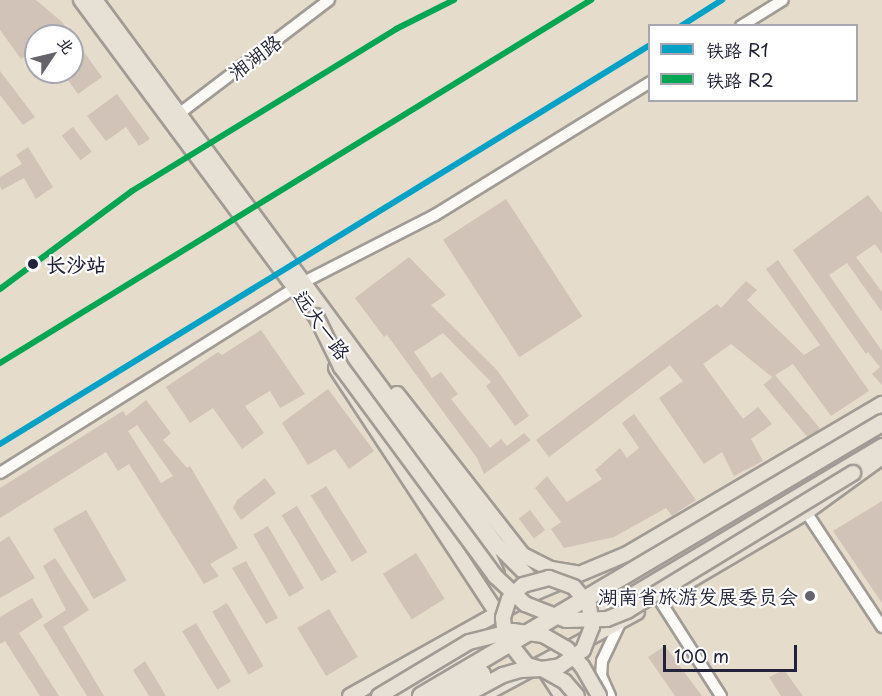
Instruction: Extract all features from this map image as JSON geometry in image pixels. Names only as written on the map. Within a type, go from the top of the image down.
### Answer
[{"type":"highway","points":[[420,696],[882,423]]},
{"type":"highway","points":[[444,696],[882,435]]},
{"type":"main road","name":"远大一路","points":[[81,0],[299,288],[349,344],[497,545],[532,580]]},
{"type":"main road","name":"远大一路","points":[[95,0],[180,113],[316,316],[489,556],[509,599]]},
{"type":"main road","points":[[299,288],[339,375],[498,615]]},
{"type":"main road","points":[[316,316],[342,368],[495,576],[525,604],[566,620],[607,619],[627,611],[882,456]]},
{"type":"main road","points":[[349,344],[442,449],[523,555],[551,569],[579,573]]},
{"type":"main road","points":[[581,592],[882,404]]},
{"type":"main road","points":[[592,619],[882,446]]},
{"type":"main road","points":[[481,696],[541,666],[621,621],[806,512],[882,456]]},
{"type":"main road","points":[[350,696],[534,593],[627,554],[730,490],[786,465]]},
{"type":"main road","points":[[464,696],[503,675],[541,666],[569,663],[583,650],[591,635],[592,619],[581,592],[558,579],[532,580],[509,599],[503,618],[505,637],[521,659],[541,666],[566,682],[577,696]]},
{"type":"main road","points":[[379,696],[469,642],[513,631],[543,635],[567,649],[582,666],[599,696]]},
{"type":"main road","points":[[400,696],[505,637]]},
{"type":"main road","points":[[583,650],[592,696]]},
{"type":"main road","points":[[541,666],[562,696]]},
{"type":"street","name":"湘湖路","points":[[180,113],[329,0]]},
{"type":"street","points":[[744,24],[783,0]]},
{"type":"street","points":[[0,474],[299,288],[435,215],[648,83]]},
{"type":"street","points":[[806,512],[882,627]]},
{"type":"street","points":[[659,599],[721,696]]},
{"type":"street","points":[[610,696],[601,676],[602,661],[621,621]]},
{"type":"building","points":[[0,0],[36,0],[63,24],[24,24],[24,57],[21,59],[0,30]]},
{"type":"building","points":[[84,52],[102,77],[78,94],[71,84],[84,84]]},
{"type":"building","points":[[0,71],[35,117],[23,125],[0,95]]},
{"type":"building","points":[[117,94],[150,139],[139,146],[126,127],[106,141],[87,116]]},
{"type":"building","points":[[73,127],[92,152],[80,160],[62,135]]},
{"type":"building","points":[[28,147],[53,187],[36,199],[24,178],[2,190],[0,186],[0,177],[22,164],[16,155]]},
{"type":"building","points":[[868,195],[882,213],[882,254],[875,244],[856,257],[882,292],[882,312],[847,263],[829,275],[882,351],[882,385],[872,374],[880,367],[868,352],[866,354],[793,250]]},
{"type":"building","points":[[506,199],[582,316],[519,357],[443,240]]},
{"type":"building","points":[[409,257],[446,295],[431,305],[497,370],[529,416],[515,426],[486,386],[491,382],[443,333],[414,352],[432,378],[441,372],[458,394],[451,399],[490,448],[501,439],[507,446],[524,433],[531,440],[484,474],[477,458],[387,335],[384,337],[355,298]]},
{"type":"building","points":[[778,260],[869,391],[831,416],[793,364],[772,377],[731,344],[703,364],[743,419],[758,407],[772,424],[751,439],[763,461],[734,476],[722,452],[704,464],[659,398],[683,381],[670,365],[549,457],[536,440],[717,304],[721,308],[746,281],[757,290],[747,300],[804,355],[820,345],[766,269]]},
{"type":"building","points":[[261,330],[305,394],[280,408],[270,391],[245,406],[264,433],[242,449],[213,408],[190,423],[166,387],[218,352],[222,355]]},
{"type":"building","points":[[775,375],[820,429],[809,438],[764,385]]},
{"type":"building","points":[[328,389],[374,451],[349,469],[335,449],[308,465],[282,423]]},
{"type":"building","points":[[146,400],[171,433],[163,440],[187,468],[190,466],[238,548],[210,564],[219,576],[204,584],[129,464],[118,471],[106,452],[0,518],[0,488],[123,411],[126,416]],"holes":[[[137,425],[173,476],[161,483],[128,431]]]},
{"type":"building","points":[[634,414],[696,500],[672,516],[666,508],[614,537],[564,548],[551,529],[561,522],[535,488],[547,476],[567,502],[602,479],[595,470],[620,448],[627,458],[639,448],[622,423]]},
{"type":"building","points":[[265,478],[276,493],[241,520],[233,508],[237,500]]},
{"type":"building","points":[[326,486],[367,552],[352,562],[311,496]]},
{"type":"building","points":[[882,501],[882,603],[833,531]]},
{"type":"building","points":[[297,506],[337,572],[321,581],[282,515]]},
{"type":"building","points":[[86,510],[126,580],[94,599],[53,529]]},
{"type":"building","points":[[530,510],[545,530],[534,538],[519,518]]},
{"type":"building","points":[[268,526],[304,588],[289,597],[253,534]]},
{"type":"building","points":[[9,536],[35,578],[0,598],[0,542]]},
{"type":"building","points":[[416,553],[445,599],[412,619],[383,574]]},
{"type":"building","points":[[55,558],[89,610],[63,627],[104,696],[87,696],[43,625],[66,610],[43,566]]},
{"type":"building","points":[[246,561],[278,618],[266,624],[232,568]]},
{"type":"building","points":[[32,598],[43,617],[19,633],[59,696],[40,696],[5,641],[0,644],[0,617]]},
{"type":"building","points":[[227,603],[264,666],[249,675],[212,612]]},
{"type":"building","points":[[329,609],[358,657],[326,676],[297,628]]},
{"type":"building","points":[[196,623],[231,681],[217,690],[182,631]]},
{"type":"building","points":[[665,646],[702,696],[675,696],[648,657]]},
{"type":"building","points":[[145,661],[166,696],[149,696],[133,670]]},
{"type":"building","points":[[784,670],[803,696],[781,696],[769,677]]},
{"type":"rail line","name":"R2","points":[[0,289],[132,191],[396,29],[454,0]]},
{"type":"rail line","name":"R2","points":[[0,363],[591,0]]},
{"type":"rail line","name":"R1","points":[[684,24],[722,0]]},
{"type":"rail line","name":"R1","points":[[0,444],[648,46]]},
{"type":"place","name":"长沙站","points":[[33,264]]},
{"type":"place","name":"湖南省旅游发展委员会","points":[[810,596]]}]
